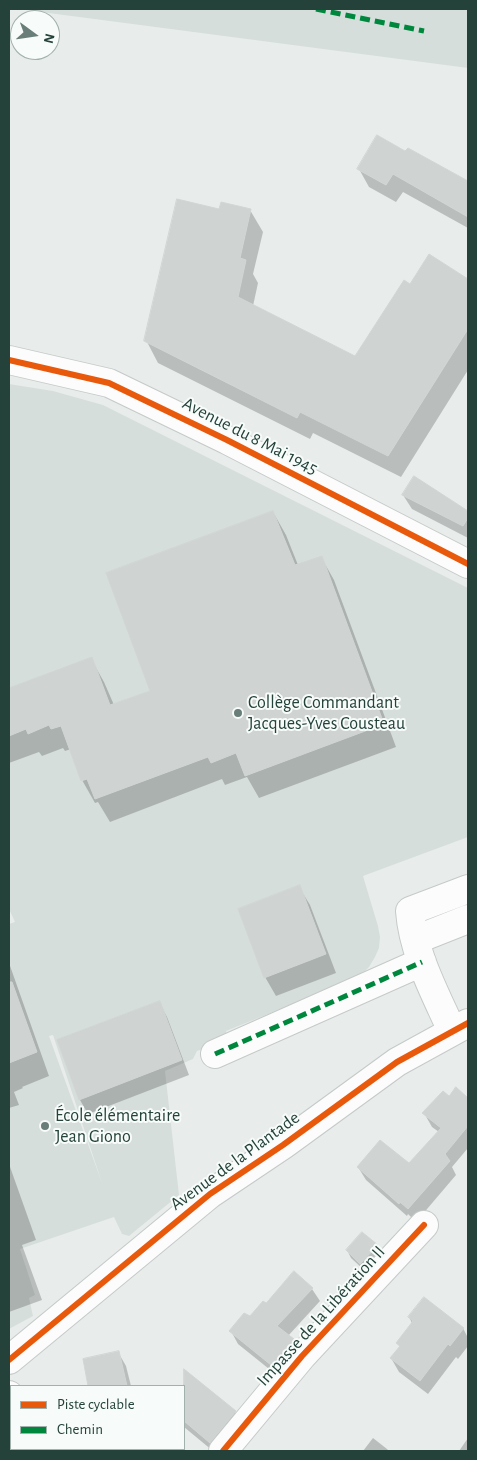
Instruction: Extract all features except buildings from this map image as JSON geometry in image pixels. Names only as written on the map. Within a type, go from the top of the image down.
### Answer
[{"type":"street","name":"Avenue du 8 Mai 1945","points":[[9,360],[109,383],[227,440],[468,564]]},
{"type":"street","points":[[460,1027],[419,951],[411,930],[410,911],[468,889]]},
{"type":"street","points":[[215,1054],[419,951],[468,919]]},
{"type":"street","name":"Avenue de la Plantade","points":[[9,1360],[210,1194],[283,1145],[397,1062],[460,1027]]},
{"type":"street","name":"Impasse de la Libération II","points":[[223,1451],[302,1356],[424,1225]]},
{"type":"shaded area","points":[[18,9],[468,9],[468,68],[60,15],[60,10]]},
{"type":"shaded area","name":"Collège Commandant Jacques-Yves Cousteau","points":[[9,384],[53,391],[103,405],[468,588],[468,837],[363,876],[380,937],[379,948],[375,957],[361,975],[226,1031],[227,1036],[222,1042],[197,1051],[193,1059],[165,1071],[179,1195],[129,1236],[122,1234],[114,1217],[20,1249],[35,1295],[29,1298],[33,1316],[9,1329],[9,924],[15,922],[9,909]],"holes":[[[53,1035],[102,1183],[49,1036]]]},
{"type":"marked path","points":[[316,9],[424,31]]},
{"type":"marked path","points":[[215,1054],[422,962]]},
{"type":"cycle path","points":[[9,360],[109,383],[227,440],[468,564]]},
{"type":"cycle path","points":[[9,1360],[210,1194],[283,1145],[397,1062],[468,1023]]},
{"type":"cycle path","points":[[223,1451],[302,1356],[424,1225]]},
{"type":"place","name":"Collège Commandant Jacques-Yves Cousteau","points":[[238,713]]},
{"type":"place","name":"École élémentaire Jean Giono","points":[[45,1126]]}]
